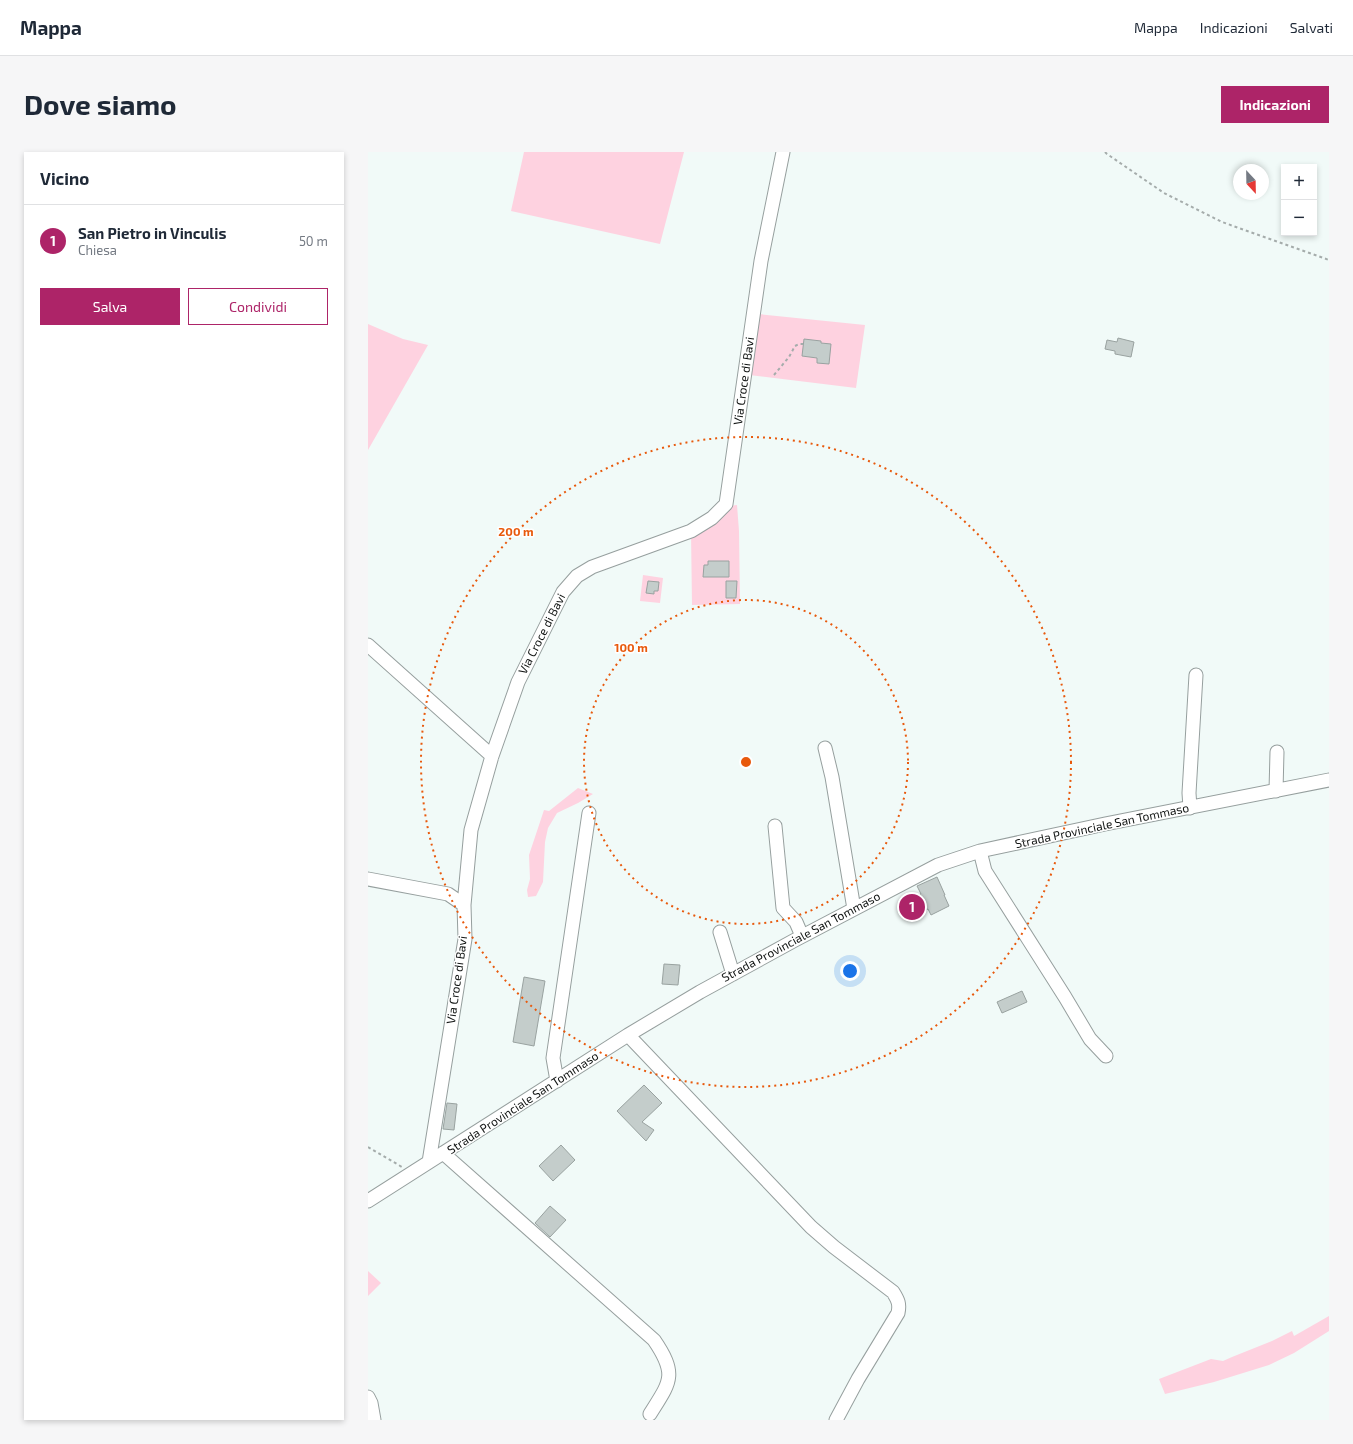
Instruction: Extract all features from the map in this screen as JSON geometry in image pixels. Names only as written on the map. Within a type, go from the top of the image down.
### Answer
[{"type":"street","name":"Via Croce di Bavi","points":[[429,1162],[464,940],[464,904],[471,830],[492,756],[518,682],[563,592],[577,576],[598,564],[691,531],[712,518],[726,504],[761,261],[783,152]]},
{"type":"street","points":[[368,645],[492,756]]},
{"type":"street","points":[[1190,808],[1189,793],[1196,675]]},
{"type":"street","points":[[825,748],[832,777],[854,909]]},
{"type":"street","points":[[1276,791],[1277,752]]},
{"type":"street","name":"Strada Provinciale San Tommaso","points":[[368,1201],[628,1035],[700,992],[802,936],[938,865],[980,851],[1105,824],[1329,780]]},
{"type":"street","points":[[557,1081],[553,1058],[589,814]]},
{"type":"street","points":[[775,826],[783,908],[796,922],[802,936]]},
{"type":"street","points":[[980,851],[984,871],[1065,997],[1090,1039],[1106,1056]]},
{"type":"street","points":[[368,878],[448,894],[464,904]]},
{"type":"street","points":[[720,932],[733,974]]},
{"type":"street","points":[[628,1035],[812,1227],[834,1247],[893,1292],[898,1300],[900,1305],[898,1313],[858,1379],[836,1420]]},
{"type":"street","points":[[443,1153],[654,1340],[662,1352],[668,1366],[670,1377],[667,1386],[650,1414]]},
{"type":"street","points":[[368,1397],[371,1403],[374,1420]]},
{"type":"path","points":[[1105,152],[1164,193],[1222,222],[1329,260]]},
{"type":"path","points":[[774,375],[789,357],[795,346],[803,344]]},
{"type":"path","points":[[368,1147],[398,1164],[410,1174]]},
{"type":"shaded area","points":[[524,152],[684,152],[660,244],[511,211]]},
{"type":"shaded area","points":[[758,314],[865,325],[856,388],[749,375]]},
{"type":"shaded area","points":[[368,324],[403,339],[428,345],[368,450]]},
{"type":"shaded area","points":[[737,505],[739,531],[740,604],[692,605],[691,532],[729,506]]},
{"type":"shaded area","points":[[643,575],[663,578],[660,603],[640,601]]},
{"type":"shaded area","points":[[578,788],[593,794],[557,813],[548,828],[545,842],[543,882],[536,896],[528,897],[527,890],[530,879],[529,855],[544,810],[549,811]]},
{"type":"shaded area","points":[[368,1271],[381,1283],[368,1296]]},
{"type":"shaded area","points":[[1329,1316],[1329,1331],[1294,1353],[1269,1365],[1214,1382],[1165,1394],[1159,1379],[1211,1359],[1223,1361],[1292,1331],[1294,1336]]},
{"type":"building","points":[[1118,338],[1134,342],[1131,357],[1115,354],[1115,351],[1105,349],[1107,340],[1117,342]]},
{"type":"building","points":[[804,339],[831,344],[829,364],[817,363],[817,358],[802,356]]},
{"type":"building","points":[[708,561],[729,561],[729,577],[703,577],[704,565],[708,565]]},
{"type":"building","points":[[648,581],[659,582],[658,591],[654,591],[654,594],[646,593]]},
{"type":"building","points":[[726,581],[737,581],[736,598],[726,598]]},
{"type":"building","points":[[937,877],[949,906],[931,915],[928,909],[909,918],[902,902],[921,894],[917,886]]},
{"type":"building","points":[[664,964],[680,965],[678,985],[662,984]]},
{"type":"building","points":[[524,977],[545,981],[534,1046],[513,1042]]},
{"type":"building","points":[[1022,991],[1027,1002],[1002,1013],[997,1002]]},
{"type":"building","points":[[644,1085],[662,1103],[642,1122],[654,1130],[646,1141],[617,1111]]},
{"type":"building","points":[[447,1103],[457,1104],[454,1130],[443,1129]]},
{"type":"building","points":[[561,1145],[575,1160],[553,1181],[539,1166]]},
{"type":"building","points":[[550,1206],[566,1220],[550,1237],[535,1223]]},
{"type":"place","name":"San Pietro in Vinculis","points":[[912,907]]}]
